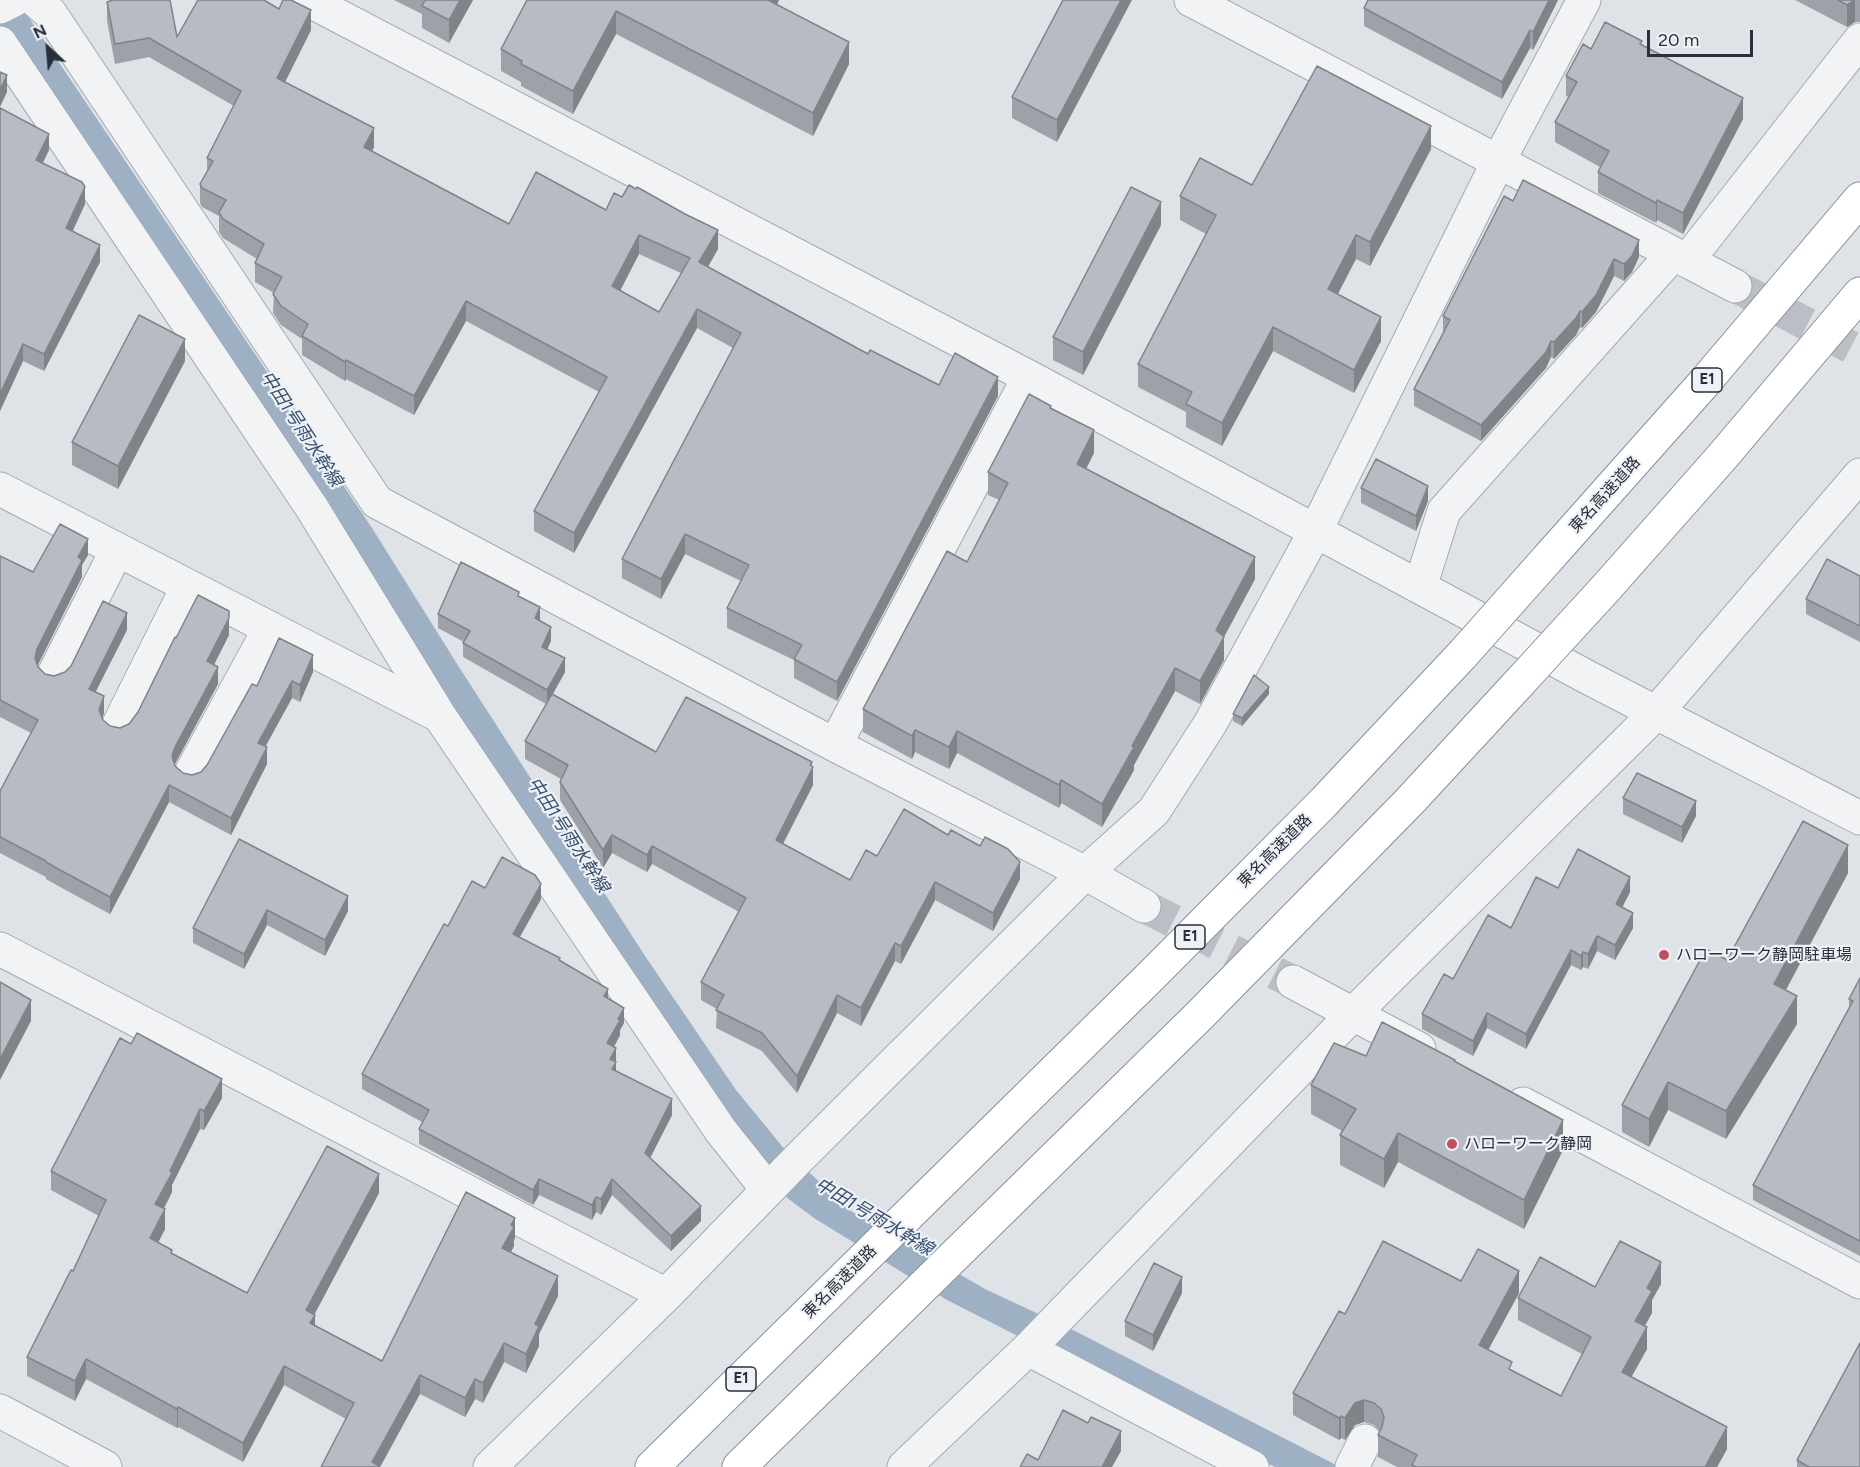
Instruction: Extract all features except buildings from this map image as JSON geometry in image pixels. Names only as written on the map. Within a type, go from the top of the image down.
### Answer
[{"type":"highway","name":"東名高速道路","points":[[652,1467],[1291,835],[1463,654],[1704,383],[1860,199]]},
{"type":"highway","points":[[739,1467],[1200,1015],[1409,802],[1606,588],[1722,457],[1860,294]]},
{"type":"street","points":[[0,7],[14,0]]},
{"type":"street","points":[[35,0],[50,14],[377,502],[1144,906]]},
{"type":"street","points":[[308,0],[1029,377],[1656,713],[1860,818]]},
{"type":"street","points":[[1191,0],[1735,286]]},
{"type":"street","points":[[490,1467],[666,1295],[799,1158],[1085,873],[1155,811],[1210,724],[1315,532],[1498,162],[1584,0]]},
{"type":"street","points":[[1419,587],[1444,511],[1680,257],[1860,40]]},
{"type":"street","points":[[0,43],[312,508],[439,715],[721,1131],[769,1189]]},
{"type":"street","points":[[835,745],[1029,377]]},
{"type":"street","points":[[904,1467],[1058,1318],[1353,1014],[1572,799],[1656,713],[1860,475]]},
{"type":"street","points":[[0,489],[439,715]]},
{"type":"street","points":[[54,674],[117,550]]},
{"type":"street","points":[[118,726],[188,586]]},
{"type":"street","points":[[191,772],[270,628]]},
{"type":"street","points":[[0,949],[666,1295]]},
{"type":"street","points":[[1293,982],[1444,1062]]},
{"type":"street","points":[[1495,1089],[1860,1282]]},
{"type":"street","points":[[1028,1348],[1252,1467]]},
{"type":"street","points":[[0,1411],[105,1467]]},
{"type":"water","name":"中田1号雨水幹線","points":[[0,0],[17,0],[372,528],[645,956],[736,1090],[786,1151],[851,1211],[985,1289],[1077,1332],[1340,1467],[1275,1467],[947,1300],[814,1218],[786,1197],[762,1174],[0,25]]},
{"type":"tunnel","points":[[1735,286],[1860,352]]},
{"type":"tunnel","points":[[1144,906],[1293,982]]},
{"type":"place","name":"ハローワーク静岡駐車場","points":[[1664,955]]},
{"type":"place","name":"ハローワーク静岡","points":[[1452,1144]]}]
